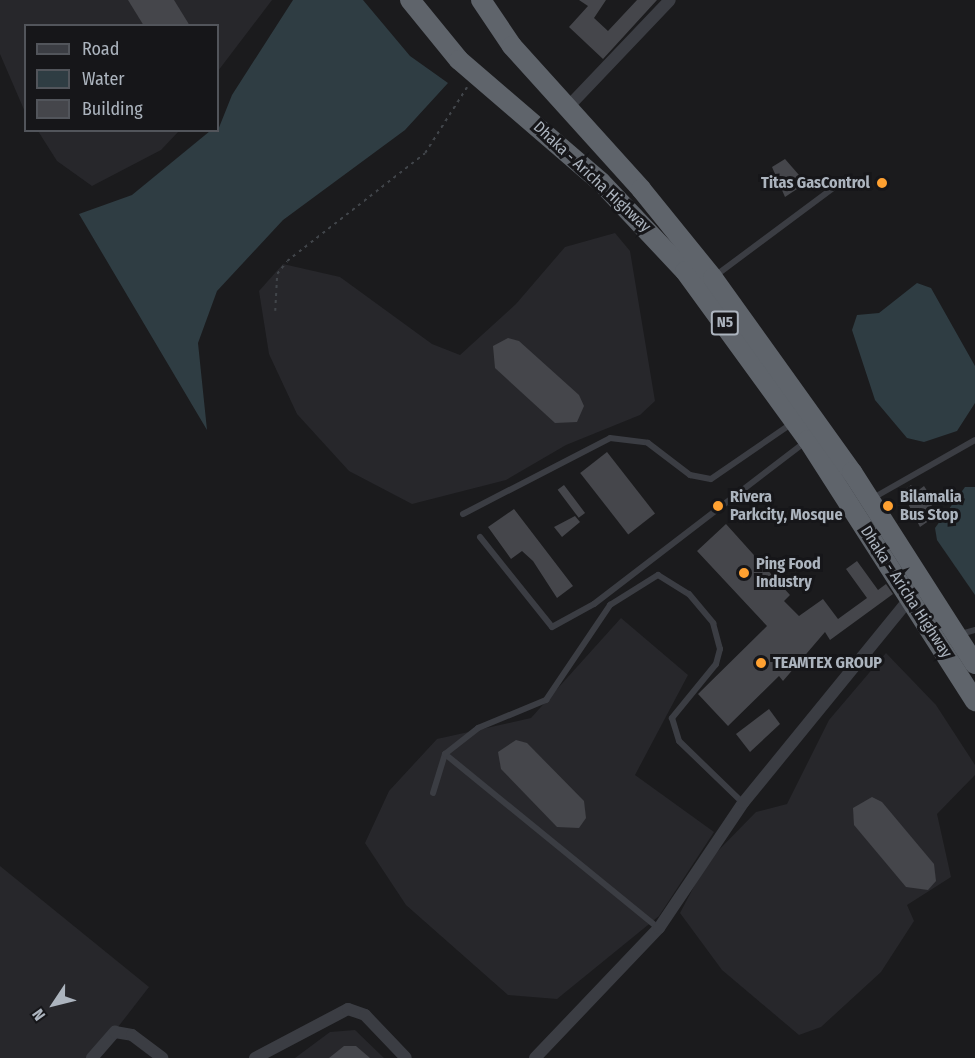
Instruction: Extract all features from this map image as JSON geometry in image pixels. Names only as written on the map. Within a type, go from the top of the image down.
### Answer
[{"type":"highway","name":"Dhaka - Aricha Highway","points":[[410,0],[439,38],[477,75],[646,226],[726,324],[808,440],[975,701]]},
{"type":"highway","points":[[424,0],[439,38]]},
{"type":"highway","points":[[467,0],[512,46]]},
{"type":"highway","name":"Dhaka - Aricha Highway","points":[[481,0],[512,46],[569,106],[712,278],[966,633],[975,664]]},
{"type":"street","points":[[569,106],[670,0]]},
{"type":"street","points":[[535,1058],[659,928],[743,803],[910,598]]},
{"type":"street","points":[[255,1058],[348,1009],[365,1015],[406,1058]]},
{"type":"street","points":[[92,1058],[116,1032],[132,1035],[162,1058]]},
{"type":"lane","points":[[712,278],[844,180]]},
{"type":"lane","points":[[463,514],[610,438],[648,443],[690,475],[711,480],[795,421]]},
{"type":"lane","points":[[480,537],[552,627],[574,618],[808,440]]},
{"type":"lane","points":[[869,500],[975,440]]},
{"type":"lane","points":[[434,793],[444,754],[478,728],[546,700],[610,605],[658,575],[689,594],[713,623],[720,649],[716,664],[672,718],[679,741],[743,803]]},
{"type":"lane","points":[[444,754],[659,928]]},
{"type":"path","points":[[275,310],[277,274],[287,261],[425,153],[477,75]]},
{"type":"shaded area","points":[[0,0],[272,0],[219,70],[219,24],[24,24],[24,110],[0,54]]},
{"type":"shaded area","points":[[39,132],[178,132],[161,150],[92,186],[57,161]]},
{"type":"shaded area","points":[[615,233],[630,251],[655,401],[640,415],[566,445],[506,480],[412,504],[349,471],[297,414],[269,354],[259,291],[283,264],[340,277],[432,344],[460,355],[516,304],[565,247]]},
{"type":"shaded area","points":[[621,618],[688,675],[635,775],[714,832],[659,916],[557,999],[508,995],[406,905],[365,843],[389,791],[437,739],[531,718]]},
{"type":"shaded area","points":[[886,653],[936,705],[975,765],[975,775],[937,814],[951,877],[907,905],[914,921],[881,972],[821,1027],[799,1035],[722,970],[680,913],[707,862],[756,812],[787,804],[829,720]]},
{"type":"shaded area","points":[[0,866],[149,987],[94,1058],[0,1058]]},
{"type":"shaded area","points":[[355,1030],[384,1058],[295,1058],[330,1032]]},
{"type":"water","points":[[293,0],[363,0],[410,56],[448,83],[405,130],[283,220],[217,291],[198,343],[207,430],[79,214],[132,195],[209,132],[219,132],[232,95]]},
{"type":"water","points":[[917,283],[931,288],[975,366],[975,403],[957,431],[924,442],[907,438],[875,400],[852,330],[857,315],[879,313]]},
{"type":"water","points":[[965,487],[975,487],[975,595],[937,540],[935,528]]},
{"type":"building","points":[[128,0],[174,0],[189,24],[143,24]]},
{"type":"building","points":[[579,0],[606,0],[594,18],[608,31],[637,0],[657,0],[603,59],[569,27],[588,6]]},
{"type":"building","points":[[785,159],[806,183],[785,197],[772,167]]},
{"type":"building","points":[[508,338],[519,341],[579,395],[584,406],[577,422],[555,423],[495,368],[493,346]]},
{"type":"building","points":[[607,452],[655,513],[628,534],[580,473]]},
{"type":"building","points":[[564,485],[585,513],[579,518],[558,490]]},
{"type":"building","points":[[911,485],[916,492],[924,486],[935,503],[927,509],[933,518],[920,527],[902,492]]},
{"type":"building","points":[[514,509],[573,586],[557,598],[533,561],[522,551],[511,559],[488,527]]},
{"type":"building","points":[[575,516],[580,522],[562,537],[554,527]]},
{"type":"building","points":[[726,524],[790,595],[784,601],[799,616],[823,599],[838,619],[867,598],[846,569],[857,561],[878,590],[886,584],[893,594],[830,640],[825,632],[783,681],[779,676],[728,726],[698,694],[767,626],[697,551]]},
{"type":"building","points":[[769,709],[780,724],[750,752],[736,734]]},
{"type":"building","points":[[516,740],[527,743],[584,801],[586,818],[579,828],[557,827],[501,769],[498,752]]},
{"type":"building","points":[[872,797],[882,802],[934,864],[936,881],[928,890],[906,887],[854,825],[853,808]]},
{"type":"building","points":[[344,1046],[356,1046],[370,1058],[329,1058]]},
{"type":"place","name":"Titas GasControl","points":[[882,183]]},
{"type":"place","name":"Rivera Parkcity, Mosque","points":[[718,506]]},
{"type":"place","name":"Bilamalia Bus Stop","points":[[888,506]]},
{"type":"place","name":"Ping Food Industry","points":[[744,573]]},
{"type":"place","name":"TEAMTEX GROUP","points":[[761,663]]}]
